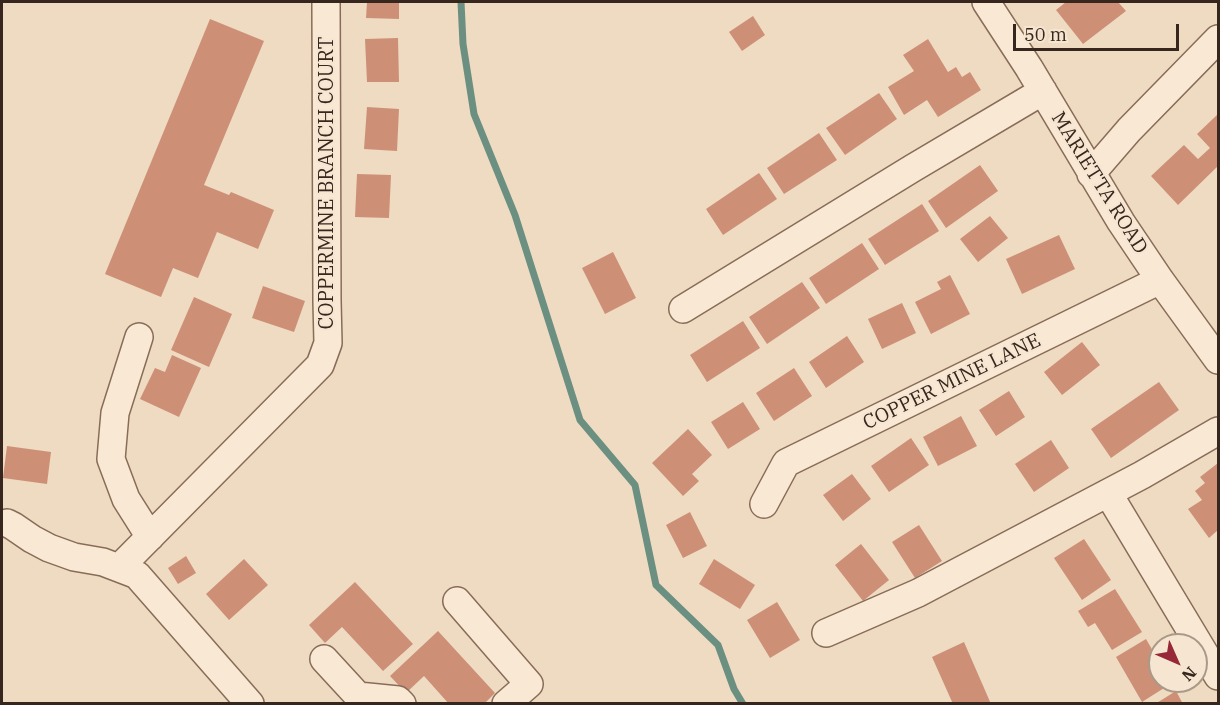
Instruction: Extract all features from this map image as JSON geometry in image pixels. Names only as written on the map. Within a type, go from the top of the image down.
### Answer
[{"type":"street","name":"COPPERMINE BRANCH COURT","points":[[119,568],[320,365],[328,343],[326,2]]},
{"type":"street","name":"MARIETTA ROAD","points":[[986,2],[1091,174],[1160,280],[1218,360]]},
{"type":"street","points":[[1091,174],[1129,130],[1218,39]]},
{"type":"street","points":[[683,309],[1042,92]]},
{"type":"street","name":"COPPER MINE LANE","points":[[764,504],[786,463],[1160,280]]},
{"type":"street","points":[[139,337],[115,413],[111,459],[126,499],[150,537]]},
{"type":"street","points":[[825,633],[918,593],[1108,493],[1218,431]]},
{"type":"street","points":[[1108,493],[1218,676]]},
{"type":"street","points":[[7,523],[49,548],[74,558],[103,562],[137,575],[250,704]]},
{"type":"street","points":[[456,601],[529,684],[506,704]]},
{"type":"street","points":[[324,659],[358,696],[398,700],[402,704]]},
{"type":"building","points":[[367,2],[399,2],[399,19],[366,18]]},
{"type":"building","points":[[1066,2],[1118,2],[1126,11],[1083,44],[1056,10]]},
{"type":"building","points":[[753,16],[765,35],[742,51],[729,32]]},
{"type":"building","points":[[210,19],[264,41],[204,185],[229,195],[231,192],[274,210],[258,249],[217,232],[198,278],[173,268],[161,297],[105,274]]},
{"type":"building","points":[[398,38],[399,82],[367,82],[365,39]]},
{"type":"building","points":[[928,39],[948,72],[956,67],[962,77],[970,72],[981,90],[938,117],[927,100],[904,115],[888,87],[914,71],[903,55]]},
{"type":"building","points":[[879,93],[897,119],[845,155],[826,128]]},
{"type":"building","points":[[367,107],[399,109],[397,151],[364,149]]},
{"type":"building","points":[[1217,115],[1218,166],[1178,205],[1151,176],[1184,145],[1198,159],[1210,148],[1197,134]]},
{"type":"building","points":[[819,133],[837,160],[784,194],[767,168]]},
{"type":"building","points":[[980,165],[998,191],[946,228],[928,201]]},
{"type":"building","points":[[759,173],[777,199],[723,235],[706,209]]},
{"type":"building","points":[[357,174],[391,175],[389,218],[355,217]]},
{"type":"building","points":[[922,204],[939,231],[885,265],[868,239]]},
{"type":"building","points":[[990,216],[1008,238],[978,262],[960,239]]},
{"type":"building","points":[[1059,235],[1075,269],[1022,294],[1006,259]]},
{"type":"building","points":[[862,243],[879,269],[826,304],[809,278]]},
{"type":"building","points":[[613,252],[636,298],[605,314],[582,268]]},
{"type":"building","points":[[950,275],[970,314],[931,334],[915,302],[941,289],[937,282]]},
{"type":"building","points":[[802,282],[820,308],[767,344],[749,317]]},
{"type":"building","points":[[263,286],[305,301],[294,332],[252,318]]},
{"type":"building","points":[[194,297],[232,314],[209,367],[171,350]]},
{"type":"building","points":[[902,303],[916,333],[882,349],[868,319]]},
{"type":"building","points":[[743,321],[760,348],[707,382],[690,355]]},
{"type":"building","points":[[847,336],[864,362],[826,388],[809,362]]},
{"type":"building","points":[[1082,342],[1100,365],[1062,395],[1044,372]]},
{"type":"building","points":[[172,355],[201,368],[179,417],[140,399],[155,368],[165,372]]},
{"type":"building","points":[[794,368],[812,396],[774,421],[756,393]]},
{"type":"building","points":[[1159,382],[1179,410],[1111,458],[1091,429]]},
{"type":"building","points":[[1009,391],[1025,417],[996,436],[979,410]]},
{"type":"building","points":[[743,402],[760,429],[728,449],[711,422]]},
{"type":"building","points":[[961,416],[977,446],[938,466],[923,437]]},
{"type":"building","points":[[688,429],[712,455],[692,474],[699,481],[683,496],[652,463]]},
{"type":"building","points":[[911,438],[929,465],[889,492],[871,466]]},
{"type":"building","points":[[1051,440],[1069,468],[1034,492],[1015,464]]},
{"type":"building","points":[[7,446],[51,452],[47,484],[3,478]]},
{"type":"building","points":[[1218,463],[1218,530],[1209,538],[1188,509],[1202,500],[1195,491],[1205,483],[1200,477]]},
{"type":"building","points":[[852,474],[871,499],[843,521],[823,495]]},
{"type":"building","points":[[690,512],[707,546],[683,558],[666,525]]},
{"type":"building","points":[[919,525],[942,561],[915,578],[892,542]]},
{"type":"building","points":[[1084,539],[1111,580],[1082,600],[1054,558]]},
{"type":"building","points":[[861,544],[889,580],[863,601],[835,565]]},
{"type":"building","points":[[186,556],[196,573],[178,584],[168,568]]},
{"type":"building","points":[[244,559],[268,585],[229,620],[206,594]]},
{"type":"building","points":[[714,559],[755,585],[740,609],[699,584]]},
{"type":"building","points":[[355,582],[413,644],[383,671],[342,627],[325,643],[309,625]]},
{"type":"building","points":[[1115,589],[1142,632],[1112,650],[1095,623],[1088,627],[1078,611]]},
{"type":"building","points":[[777,602],[800,640],[770,658],[747,620]]},
{"type":"building","points":[[438,631],[495,693],[484,704],[449,704],[424,676],[406,693],[390,676]]},
{"type":"building","points":[[1146,639],[1148,642],[1148,693],[1156,693],[1142,702],[1116,657]]},
{"type":"building","points":[[964,642],[991,704],[953,704],[932,657]]},
{"type":"building","points":[[1173,693],[1177,693],[1183,704],[1155,704]]},
{"type":"waterway","points":[[461,2],[463,44],[474,114],[515,215],[580,420],[635,485],[656,585],[718,645],[734,689],[743,704]]}]
